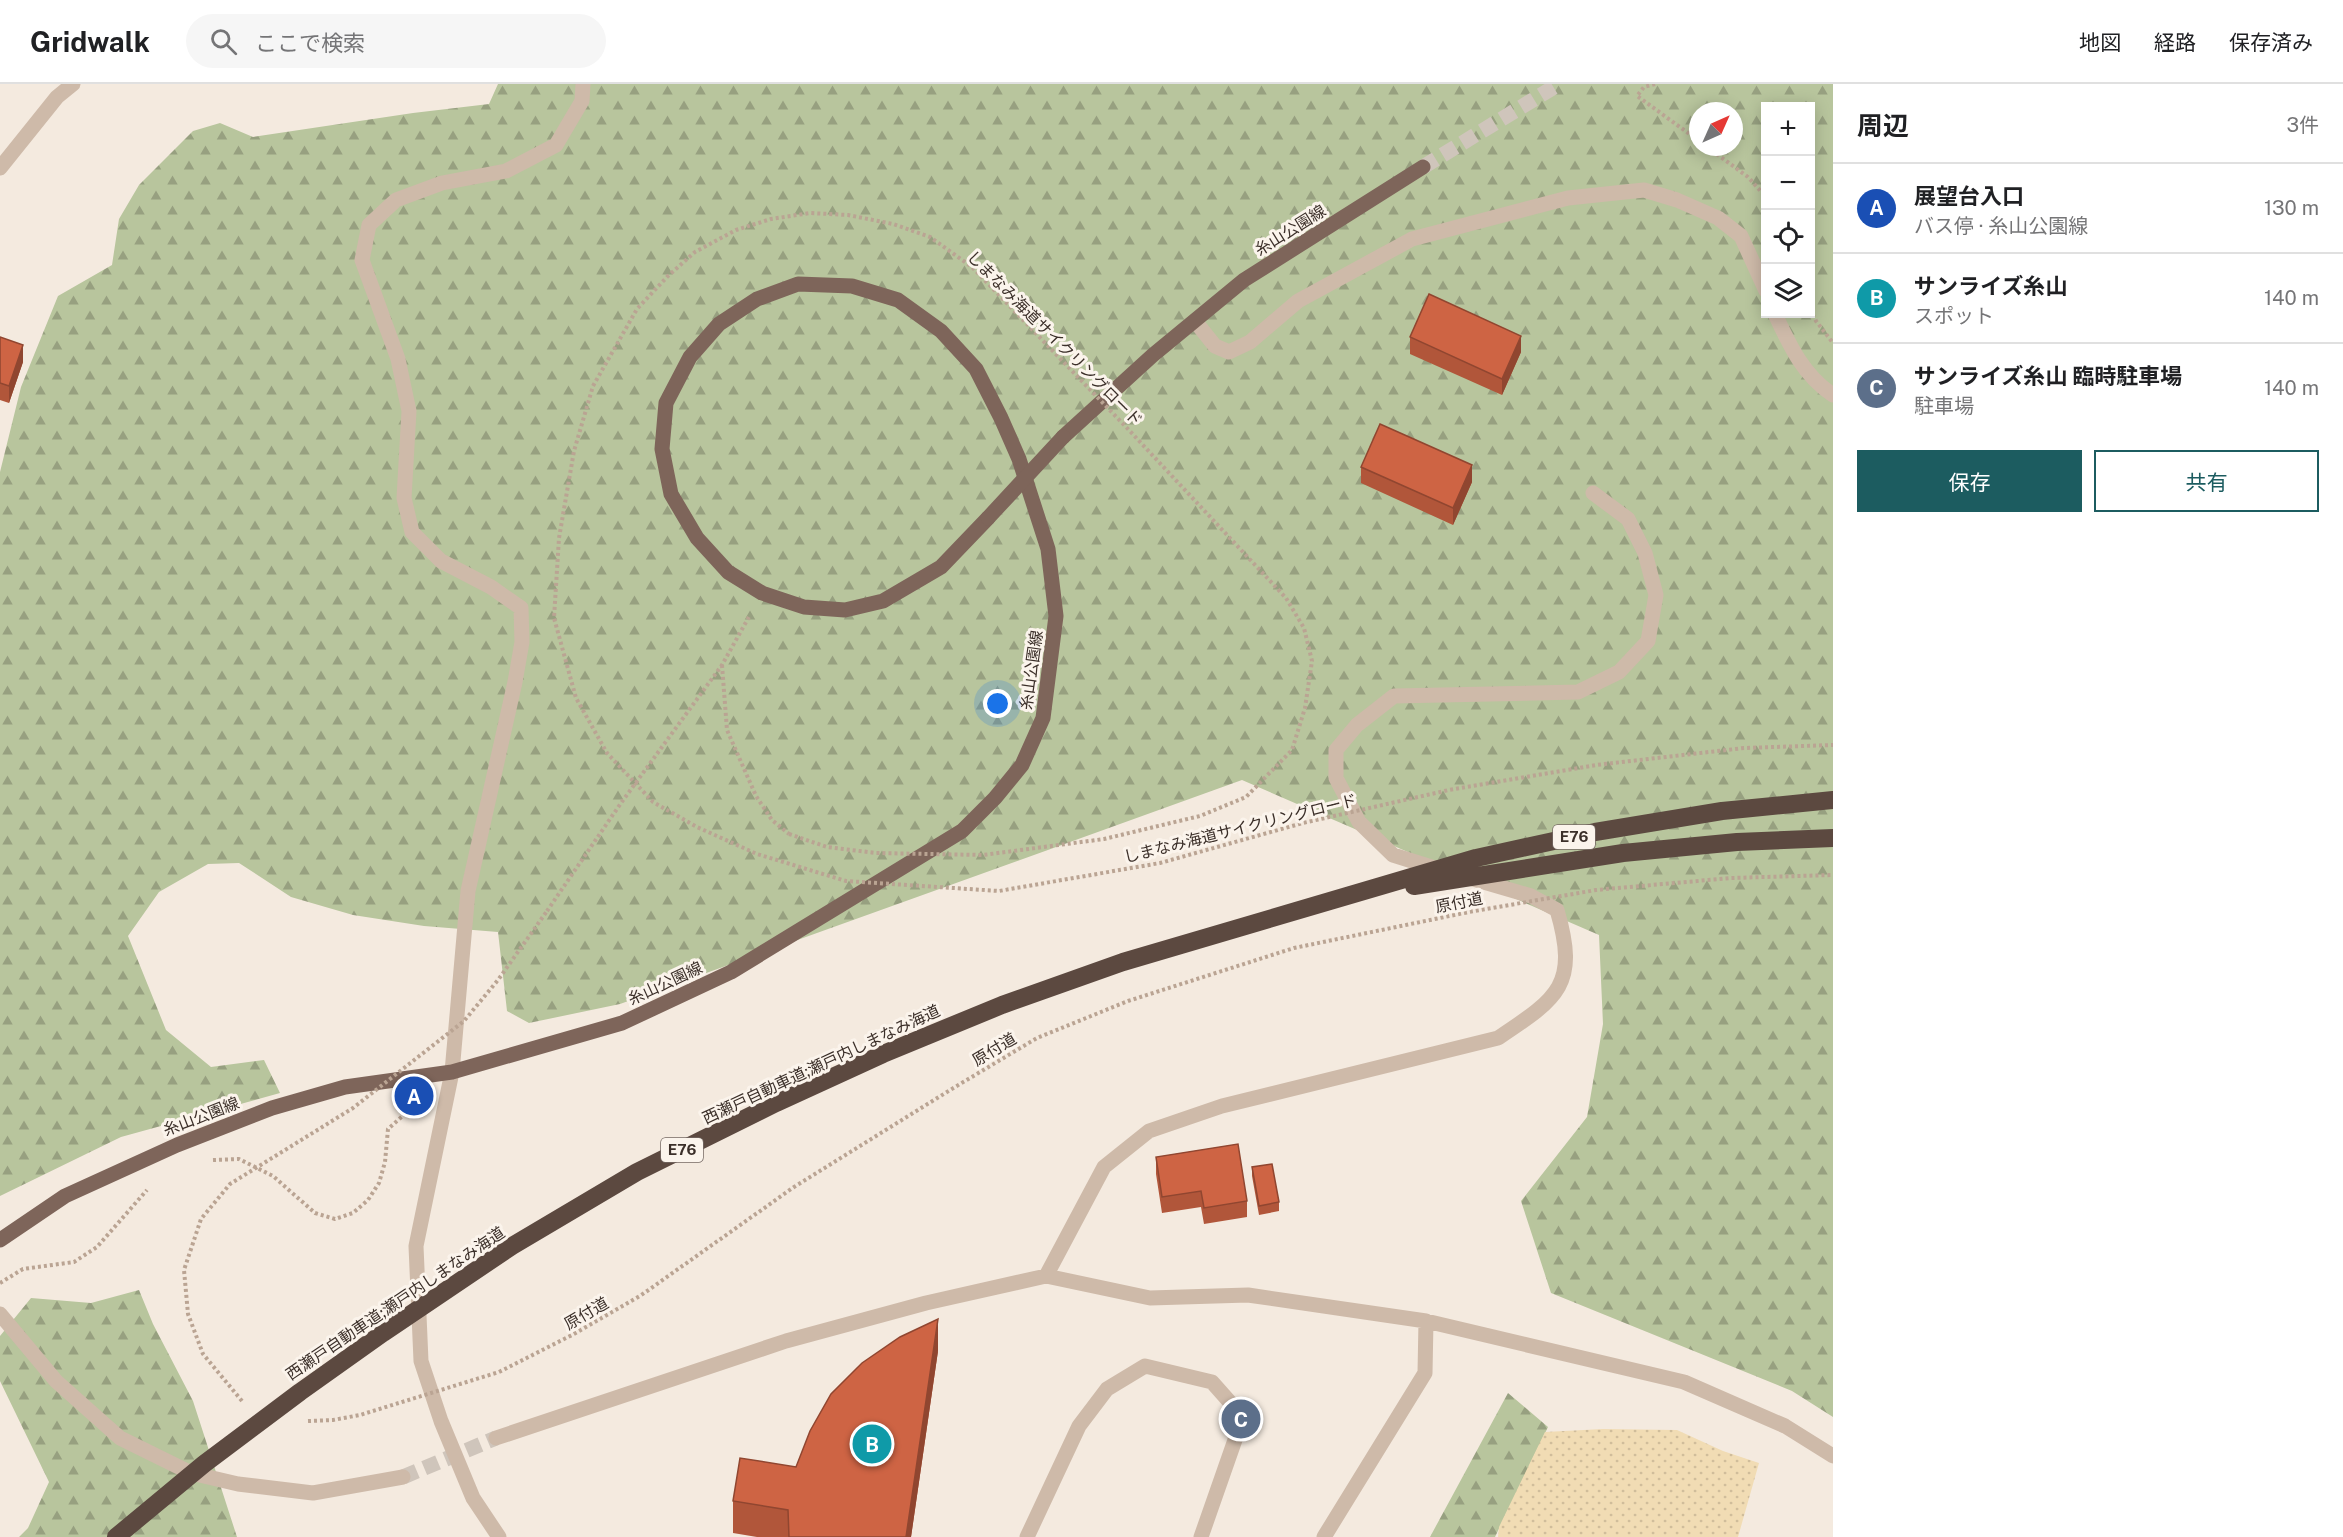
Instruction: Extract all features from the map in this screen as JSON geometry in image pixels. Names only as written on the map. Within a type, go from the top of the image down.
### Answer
[{"type":"highway","name":"西瀬戸自動車道;瀬戸内しまなみ海道","points":[[116,1537],[204,1464],[383,1332],[512,1246],[637,1172],[776,1102],[883,1053],[1002,1005],[1123,962],[1476,858],[1595,832],[1722,812],[1833,800]]},
{"type":"highway","name":"西瀬戸自動車道;瀬戸内しまなみ海道","points":[[1321,902],[1623,853],[1737,842],[1833,838]]},
{"type":"main road","name":"糸山公園線","points":[[0,1240],[65,1196],[177,1144],[272,1108],[345,1087],[453,1072],[622,1023],[731,972],[962,831],[995,798],[1022,765],[1043,718],[1056,616],[1048,549],[1019,459],[976,369],[941,332],[898,300],[852,286],[798,284],[758,299],[719,324],[690,357],[666,403],[662,449],[671,494],[697,538],[728,572],[762,593],[804,607],[845,610],[883,602],[941,567],[988,518],[1062,437],[1153,355],[1244,280],[1423,167]]},
{"type":"street","points":[[0,168],[57,97],[73,84]]},
{"type":"street","points":[[499,1537],[473,1498],[441,1421],[421,1361],[416,1246],[453,1072],[468,891],[522,642],[521,608],[491,587],[441,561],[412,532],[404,498],[409,411],[398,359],[362,260],[369,225],[396,200],[442,183],[506,171],[556,145],[582,100],[583,84]]},
{"type":"street","points":[[1195,321],[1215,346],[1229,352],[1250,342],[1298,301],[1412,239],[1568,198],[1644,190],[1677,200],[1718,218],[1741,236],[1761,280]]},
{"type":"street","points":[[1777,318],[1791,349],[1817,384],[1833,395]]},
{"type":"street","points":[[1046,1276],[1104,1167],[1149,1131],[1233,1103],[1498,1038],[1533,1015],[1558,990],[1566,967],[1565,940],[1557,910],[1531,896],[1393,855],[1359,822],[1335,778],[1336,750],[1357,724],[1394,696],[1578,692],[1619,672],[1648,641],[1656,595],[1646,553],[1628,519],[1593,493]]},
{"type":"street","points":[[496,1438],[786,1341],[926,1303],[1046,1276],[1150,1298],[1248,1295],[1426,1321],[1684,1382],[1785,1426],[1833,1456]]},
{"type":"street","points":[[0,1314],[56,1381],[120,1438],[191,1473],[238,1484],[313,1493],[403,1477]]},
{"type":"street","points":[[1324,1537],[1425,1373],[1426,1321]]},
{"type":"street","points":[[1027,1537],[1079,1426],[1107,1389],[1144,1366],[1212,1382],[1242,1418],[1201,1537]]},
{"type":"path","points":[[1654,84],[1644,87],[1637,96],[1689,134]]},
{"type":"path","points":[[1719,156],[1748,177],[1761,191]]},
{"type":"path","name":"しまなみ海道サイクリングロード","points":[[722,665],[727,730],[756,796],[772,820],[789,834],[827,847],[866,852],[983,855],[1104,838],[1200,816],[1246,797],[1292,750],[1305,708],[1312,661],[1304,628],[1286,598],[972,267],[930,237],[893,224],[848,215],[810,213],[771,219],[736,230],[695,252],[637,309],[593,386],[574,451],[559,538],[554,618],[576,698],[607,753],[653,802],[697,828],[757,854],[846,881],[999,891],[1160,863],[1303,823],[1449,790],[1607,763],[1744,748],[1833,745]]},
{"type":"path","points":[[1814,318],[1833,343]]},
{"type":"path","points":[[249,1405],[240,1401],[203,1354],[188,1314],[183,1270],[201,1219],[230,1184],[353,1108],[464,1021],[498,980],[621,803],[722,665],[762,593]]},
{"type":"path","name":"原付道","points":[[304,1421],[333,1420],[360,1415],[499,1372],[572,1335],[640,1296],[794,1187],[955,1086],[1036,1038],[1128,1001],[1294,948],[1480,910],[1596,890],[1731,878],[1833,875]]},
{"type":"path","points":[[209,1160],[239,1159],[273,1176],[315,1213],[335,1219],[353,1213],[368,1200],[379,1183],[385,1162],[388,1129],[453,1072]]},
{"type":"path","points":[[0,1283],[23,1269],[74,1262],[97,1247],[145,1191],[155,1185]]},
{"type":"green space","points":[[498,84],[1833,84],[1833,1417],[1792,1391],[1551,1293],[1521,1201],[1587,1117],[1603,1024],[1599,935],[1242,780],[620,1004],[529,1023],[507,1011],[498,932],[424,926],[353,915],[291,897],[239,863],[208,864],[159,892],[128,936],[166,1030],[211,1067],[264,1060],[280,1093],[121,1137],[0,1196],[0,472],[21,387],[58,296],[112,265],[119,219],[139,185],[193,131],[220,123],[253,137],[489,104]]},
{"type":"green space","points":[[139,1290],[153,1324],[193,1401],[237,1537],[19,1537],[28,1528],[49,1482],[0,1381],[0,1336],[31,1298],[91,1303]]},
{"type":"green space","points":[[1508,1393],[1548,1427],[1495,1537],[1430,1537]]},
{"type":"sand","points":[[1603,1429],[1677,1430],[1723,1451],[1759,1463],[1738,1537],[1498,1537],[1499,1527],[1545,1432]]},
{"type":"building","points":[[1429,294],[1521,336],[1502,379],[1410,337]]},
{"type":"building","points":[[0,337],[23,345],[9,386],[0,383]]},
{"type":"building","points":[[1380,424],[1472,465],[1453,508],[1361,467]]},
{"type":"building","points":[[1238,1144],[1247,1201],[1204,1208],[1201,1191],[1162,1197],[1156,1157]]},
{"type":"building","points":[[1272,1164],[1279,1202],[1259,1206],[1252,1167]]},
{"type":"building","points":[[938,1319],[906,1537],[789,1537],[788,1510],[733,1501],[740,1458],[796,1467],[810,1431],[831,1394],[862,1363],[900,1337]]},
{"type":"tunnel","points":[[1423,167],[1559,84]]},
{"type":"tunnel","points":[[403,1477],[496,1438]]},
{"type":"place","name":"展望台入口","points":[[414,1096]]},
{"type":"place","name":"サンライズ糸山 臨時駐車場","points":[[1241,1419]]},
{"type":"place","name":"サンライズ糸山","points":[[872,1444]]}]
